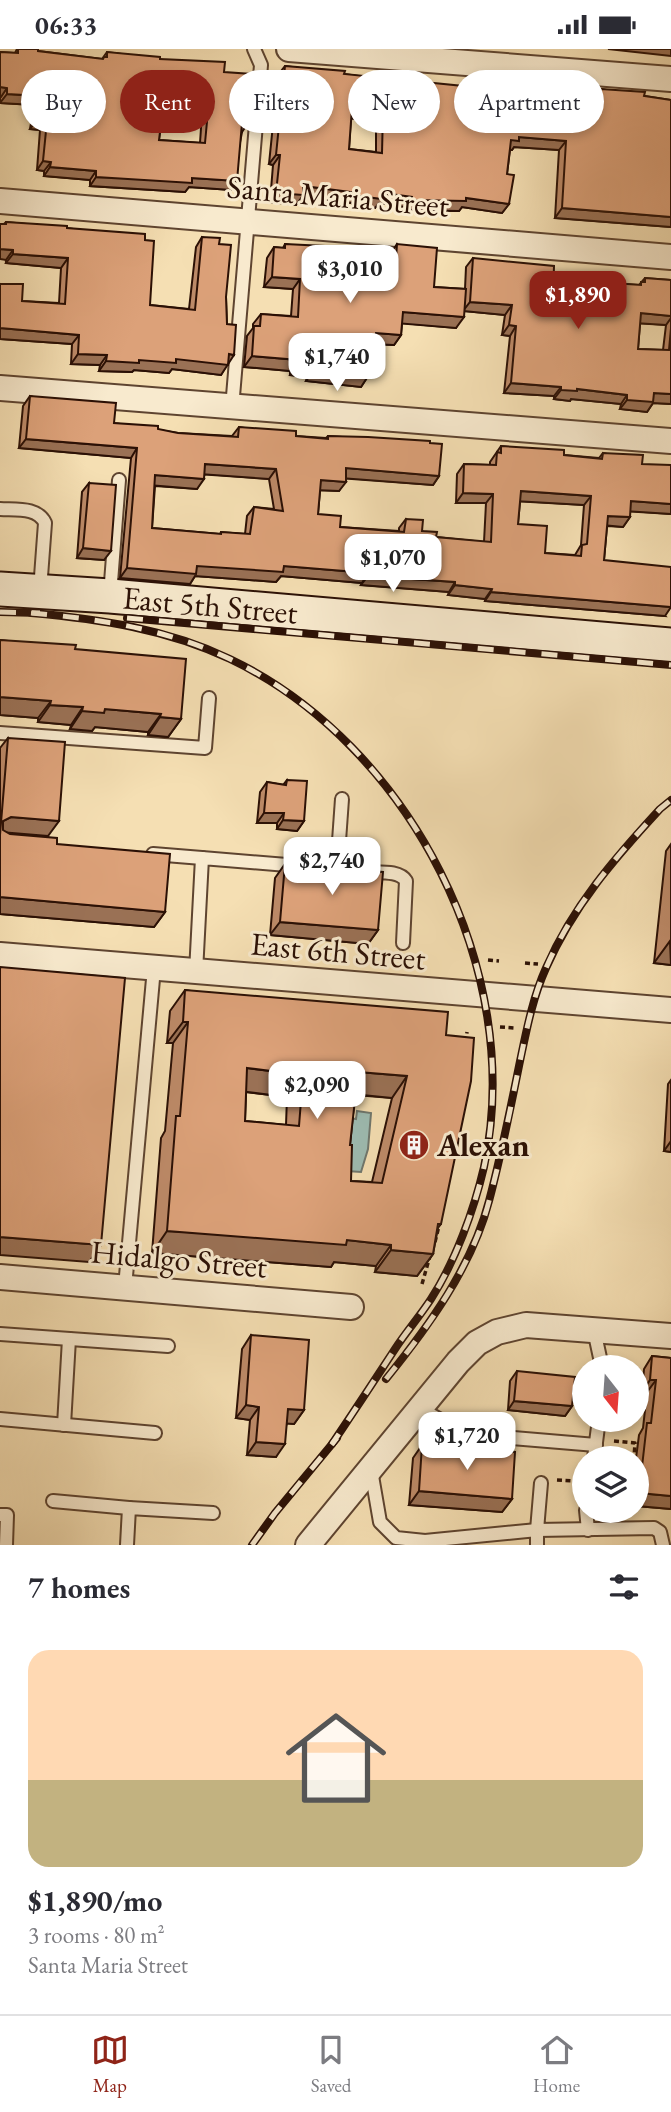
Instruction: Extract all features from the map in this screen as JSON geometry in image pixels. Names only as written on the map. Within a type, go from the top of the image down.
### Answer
[{"type":"street","points":[[289,49],[671,79]]},
{"type":"street","name":"Santa Maria Street","points":[[0,201],[671,257]]},
{"type":"street","points":[[0,389],[671,441]]},
{"type":"street","name":"East 5th Street","points":[[0,589],[110,596],[671,645]]},
{"type":"street","name":"East 6th Street","points":[[0,955],[671,1010]]},
{"type":"street","name":"Hidalgo Street","points":[[0,1277],[351,1307]]},
{"type":"street","points":[[308,1545],[458,1362],[477,1343],[497,1332],[526,1325],[671,1336]]},
{"type":"lane","points":[[232,408],[261,65],[254,49]]},
{"type":"lane","points":[[110,596],[119,480]]},
{"type":"lane","points":[[0,509],[34,511],[42,515],[45,523],[40,591]]},
{"type":"lane","points":[[0,733],[205,748],[209,698]]},
{"type":"lane","points":[[323,868],[342,799]]},
{"type":"lane","points":[[134,852],[399,874],[406,881],[403,943]]},
{"type":"lane","points":[[196,972],[202,858]]},
{"type":"lane","points":[[125,1287],[155,968]]},
{"type":"lane","points":[[594,1330],[599,1355]]},
{"type":"lane","points":[[0,1334],[168,1346]]},
{"type":"lane","points":[[64,1425],[69,1339]]},
{"type":"lane","points":[[421,1409],[465,1434],[572,1449]]},
{"type":"lane","points":[[0,1419],[155,1433]]},
{"type":"lane","points":[[371,1469],[380,1522],[396,1538],[426,1543],[537,1530],[654,1528],[660,1532],[663,1545]]},
{"type":"lane","points":[[537,1545],[541,1483]]},
{"type":"lane","points":[[53,1501],[213,1513]]},
{"type":"lane","points":[[127,1545],[129,1508]]},
{"type":"lane","points":[[0,1515],[7,1515],[6,1545]]},
{"type":"lane","points":[[587,1523],[587,1530]]},
{"type":"path","points":[[488,960],[499,961]]},
{"type":"path","points":[[525,963],[538,964]]},
{"type":"path","points":[[500,1027],[515,1028]]},
{"type":"path","points":[[466,1044],[467,1031]]},
{"type":"path","points":[[422,1284],[441,1215]]},
{"type":"path","points":[[614,1441],[635,1443],[635,1446]]},
{"type":"path","points":[[554,1480],[572,1481]]},
{"type":"water","points":[[357,1111],[371,1113],[368,1149],[361,1172],[347,1171],[350,1118],[356,1119]]},
{"type":"building","points":[[18,49],[38,49],[103,59],[107,57],[107,52],[160,59],[225,62],[224,72],[229,72],[229,133],[241,133],[237,181],[192,178],[192,183],[96,177],[96,171],[50,167],[51,162],[43,161],[46,133],[106,133],[106,70],[21,70],[21,95],[7,94],[7,88],[0,87],[0,52],[18,53]]},
{"type":"building","points":[[285,66],[333,70],[285,70]]},
{"type":"building","points":[[334,70],[345,71],[344,74],[348,74],[349,149],[382,153],[382,133],[440,133],[440,84],[454,85],[454,133],[604,133],[604,89],[645,92],[644,96],[671,100],[671,217],[562,208],[566,141],[519,137],[519,141],[511,140],[507,174],[514,175],[509,204],[466,198],[466,201],[412,200],[412,197],[382,193],[382,199],[358,196],[359,193],[303,186],[303,195],[276,193],[280,155],[276,155],[278,133],[334,133]]},
{"type":"building","points":[[6,222],[145,234],[145,240],[154,241],[150,305],[195,310],[202,237],[220,238],[219,244],[231,245],[226,297],[227,324],[236,325],[234,355],[229,354],[228,365],[176,359],[176,363],[106,361],[107,355],[78,354],[79,335],[0,328],[0,284],[23,284],[22,301],[65,304],[68,258],[13,254],[13,250],[0,249],[0,224]]},
{"type":"building","points":[[285,244],[344,247],[343,255],[396,258],[397,244],[437,248],[434,287],[466,289],[464,317],[403,312],[401,335],[376,333],[372,370],[369,370],[368,376],[314,371],[314,367],[297,364],[298,360],[252,356],[254,326],[260,326],[261,314],[298,317],[300,279],[272,277],[274,247],[285,248]]},
{"type":"building","points":[[473,258],[554,266],[553,298],[595,303],[597,282],[641,285],[645,278],[671,280],[671,316],[641,313],[638,349],[669,350],[671,328],[671,394],[654,393],[653,402],[627,400],[627,395],[511,383],[516,326],[509,325],[512,305],[470,302]]},
{"type":"building","points":[[30,396],[116,403],[114,423],[158,426],[158,429],[178,433],[238,437],[239,427],[296,431],[296,436],[328,439],[328,436],[430,441],[442,444],[439,476],[346,468],[346,482],[321,480],[318,514],[341,516],[340,527],[404,532],[406,519],[423,520],[422,531],[437,532],[436,537],[491,542],[493,494],[463,493],[464,464],[496,465],[497,452],[501,453],[501,446],[564,450],[564,455],[602,459],[603,453],[643,455],[642,464],[671,465],[671,504],[631,501],[630,517],[608,516],[604,560],[671,567],[671,607],[491,592],[492,589],[455,585],[455,582],[368,576],[368,573],[284,566],[283,572],[197,566],[196,574],[127,568],[137,448],[26,439]],"holes":[[[205,464],[276,469],[283,511],[254,507],[250,534],[152,528],[155,475],[204,479]],[[521,491],[591,496],[587,544],[582,545],[581,556],[545,553],[547,526],[518,524]]]},
{"type":"building","points":[[89,483],[116,485],[111,551],[83,548]]},
{"type":"building","points":[[0,640],[76,645],[75,649],[186,659],[181,719],[160,717],[161,714],[105,709],[104,713],[82,711],[83,707],[50,705],[51,701],[0,697]]},
{"type":"building","points":[[8,738],[65,742],[59,821],[11,817],[3,821],[3,830],[10,834],[57,838],[57,844],[170,854],[165,912],[0,897],[0,835]]},
{"type":"building","points":[[287,780],[307,781],[304,821],[283,820],[284,813],[264,813],[267,782],[286,785]]},
{"type":"building","points":[[285,864],[383,872],[378,930],[280,922]]},
{"type":"building","points":[[0,967],[125,978],[101,1245],[0,1237]]},
{"type":"building","points":[[185,990],[448,1012],[446,1035],[474,1038],[471,1081],[433,1254],[391,1250],[391,1245],[347,1240],[346,1245],[167,1231],[176,1116],[180,1116],[188,1022],[183,1022]],"holes":[[[247,1068],[303,1075],[299,1126],[245,1121]],[[358,1072],[407,1076],[382,1183],[351,1181],[350,1145]]]},
{"type":"building","points":[[251,1335],[309,1340],[304,1410],[288,1409],[285,1444],[256,1442],[259,1407],[246,1405]]},
{"type":"building","points":[[652,1356],[671,1358],[671,1496],[649,1494],[649,1446],[644,1446],[646,1432],[649,1432],[651,1423],[656,1380],[650,1380]]},
{"type":"building","points":[[517,1371],[572,1377],[572,1406],[514,1401]]},
{"type":"building","points":[[422,1445],[515,1452],[512,1499],[419,1491]]},
{"type":"railway","points":[[0,612],[40,613]]},
{"type":"railway","points":[[31,613],[108,622],[182,640],[230,659],[294,697],[352,747],[401,806],[440,872],[470,943],[487,1017],[493,1092],[480,1183],[463,1235],[440,1284],[332,1444]]},
{"type":"railway","points":[[127,618],[671,665]]},
{"type":"railway","points":[[386,1379],[433,1317],[472,1249],[489,1201],[533,1004],[557,945],[582,904],[611,865],[671,800]]},
{"type":"railway","points":[[252,1545],[337,1438]]},
{"type":"place","name":"Alexan","points":[[414,1145]]}]
